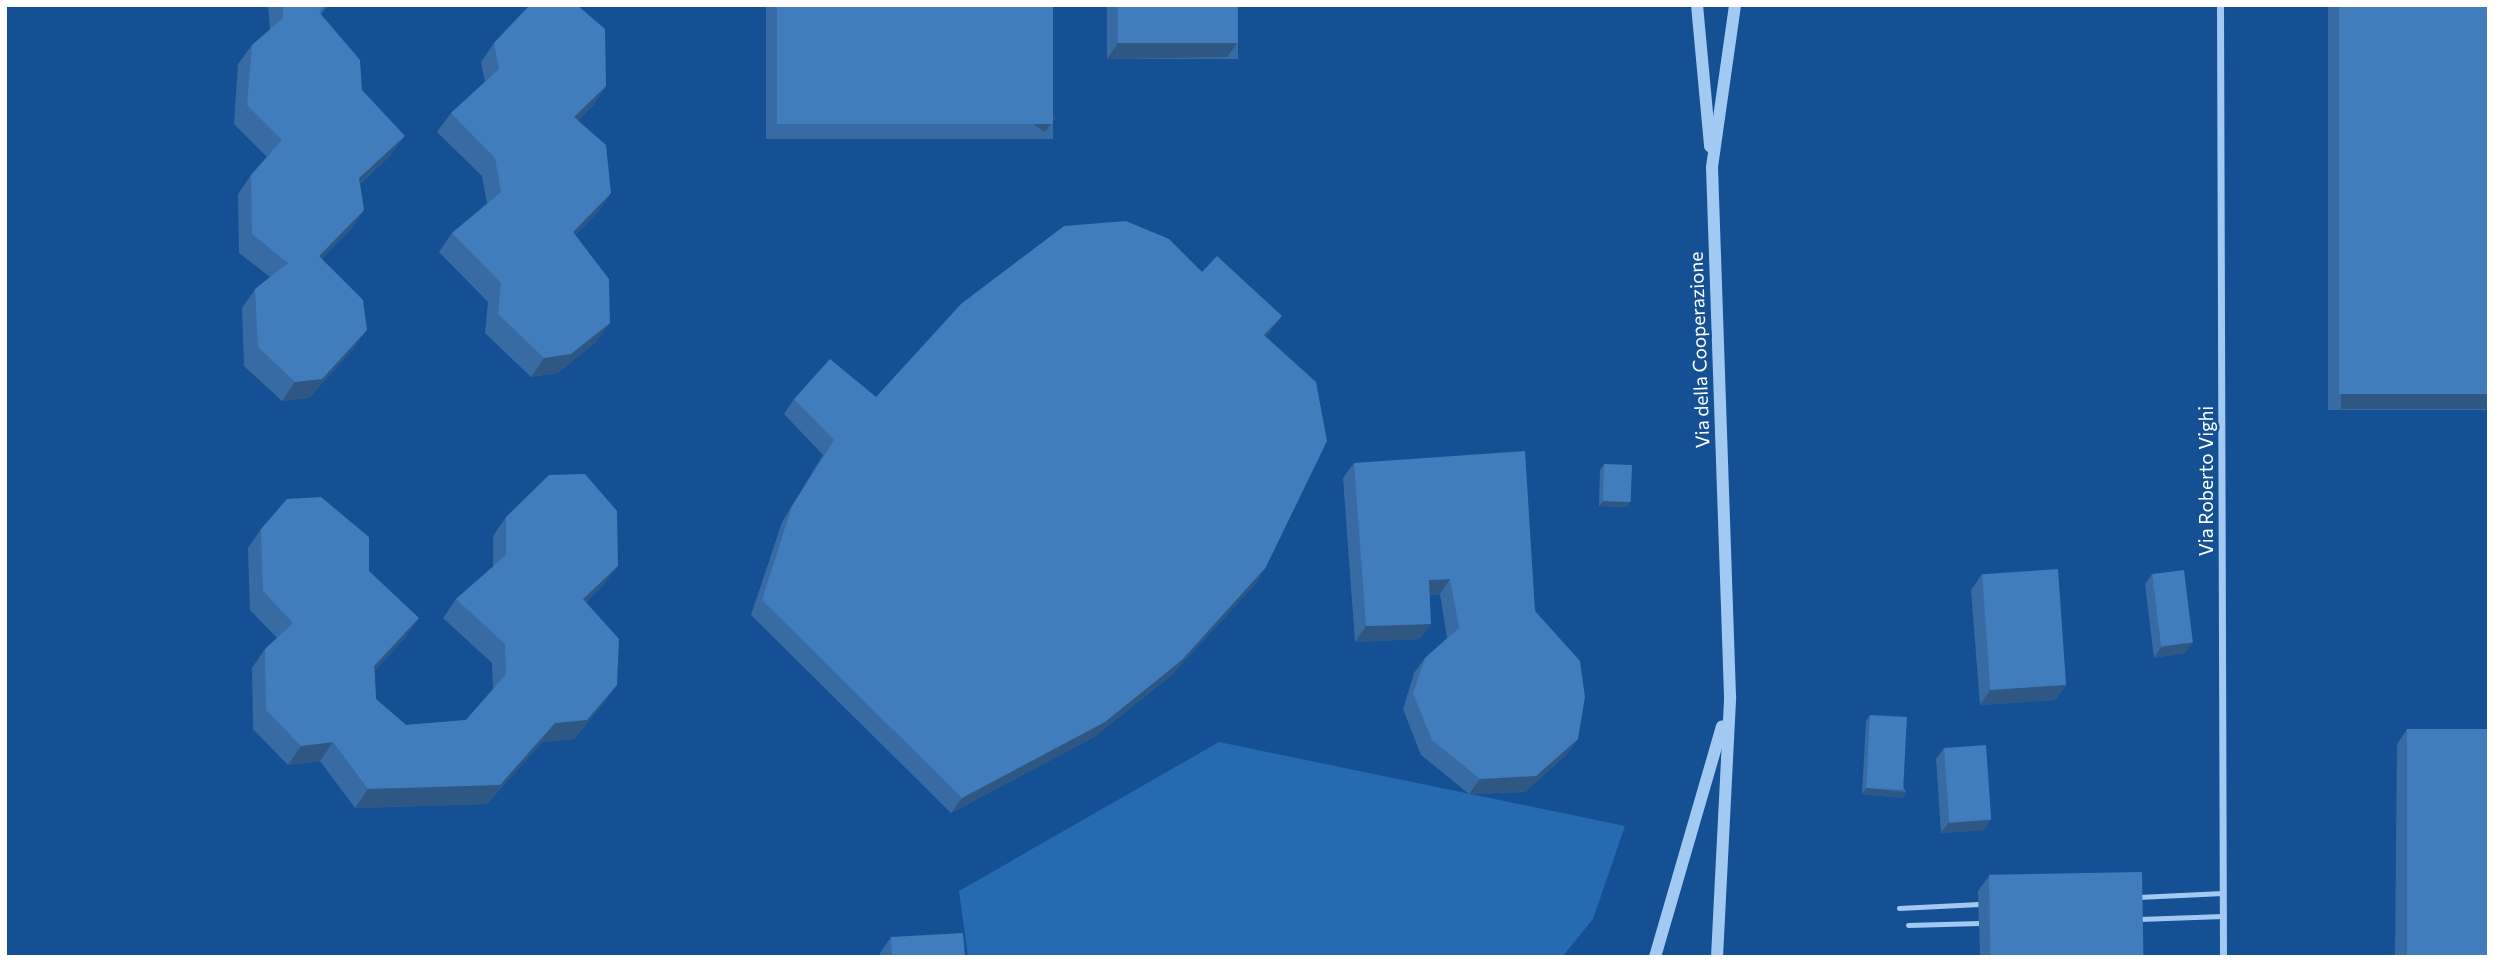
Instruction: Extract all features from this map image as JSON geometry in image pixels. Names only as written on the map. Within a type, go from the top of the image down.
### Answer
[{"type":"street","points":[[1697,5],[1712,167]]},
{"type":"street","name":"Via della Cooperazione","points":[[1717,957],[1730,696],[1712,167],[1735,5]]},
{"type":"street","name":"Via Roberto Vighi","points":[[2221,5],[2223,957]]},
{"type":"street","name":"Via della Cooperazione","points":[[1655,957],[1691,853],[1730,696]]},
{"type":"lane","points":[[2131,898],[2223,893]]},
{"type":"lane","points":[[1899,908],[1979,904]]},
{"type":"lane","points":[[2132,919],[2223,916]]},
{"type":"lane","points":[[1908,925],[1979,923]]},
{"type":"shaded area","points":[[1219,742],[1625,826],[1593,919],[1562,957],[968,957],[959,891]]},
{"type":"building","points":[[283,5],[325,5],[319,12],[360,60],[362,90],[405,136],[359,178],[364,210],[319,256],[363,300],[367,330],[322,379],[295,382],[258,347],[255,289],[288,263],[252,234],[251,175],[282,140],[247,105],[252,45],[283,18]]},
{"type":"building","points":[[530,5],[577,5],[605,29],[606,86],[574,117],[606,145],[611,193],[573,232],[609,279],[610,323],[571,354],[544,358],[498,314],[501,283],[452,233],[501,192],[495,158],[451,113],[499,69],[494,43]]},
{"type":"building","points":[[777,5],[1053,5],[1053,124],[777,124]]},
{"type":"building","points":[[1118,5],[1238,5],[1238,43],[1118,43]]},
{"type":"building","points":[[2339,5],[2489,5],[2489,394],[2339,394]]},
{"type":"building","points":[[1126,221],[1169,239],[1202,272],[1217,256],[1282,316],[1264,335],[1316,382],[1327,441],[1266,567],[1182,660],[1105,722],[962,798],[762,600],[792,506],[834,440],[794,399],[830,359],[876,397],[961,304],[1064,226]]},
{"type":"building","points":[[1525,451],[1535,611],[1580,661],[1585,697],[1578,739],[1536,776],[1480,779],[1432,740],[1413,693],[1425,658],[1459,628],[1450,579],[1429,580],[1431,624],[1366,626],[1354,463]]},
{"type":"building","points":[[1604,464],[1632,465],[1631,502],[1603,501]]},
{"type":"building","points":[[585,474],[617,511],[618,566],[583,599],[619,639],[617,685],[587,720],[555,723],[500,785],[368,789],[333,742],[301,746],[266,710],[265,649],[293,623],[263,591],[261,529],[287,499],[321,497],[369,537],[369,571],[419,618],[374,666],[376,699],[406,725],[466,720],[506,674],[505,644],[456,599],[506,555],[506,517],[549,475]]},
{"type":"building","points":[[2058,569],[2066,685],[1990,690],[1982,574]]},
{"type":"building","points":[[2184,570],[2193,642],[2161,646],[2152,574]]},
{"type":"building","points":[[1870,715],[1907,717],[1903,790],[1866,788]]},
{"type":"building","points":[[2407,729],[2489,729],[2489,957],[2407,957]]},
{"type":"building","points":[[1986,745],[1991,820],[1949,823],[1944,748]]},
{"type":"building","points":[[2142,872],[2143,957],[1990,957],[1989,875]]},
{"type":"building","points":[[963,933],[965,957],[892,957],[891,937]]}]
